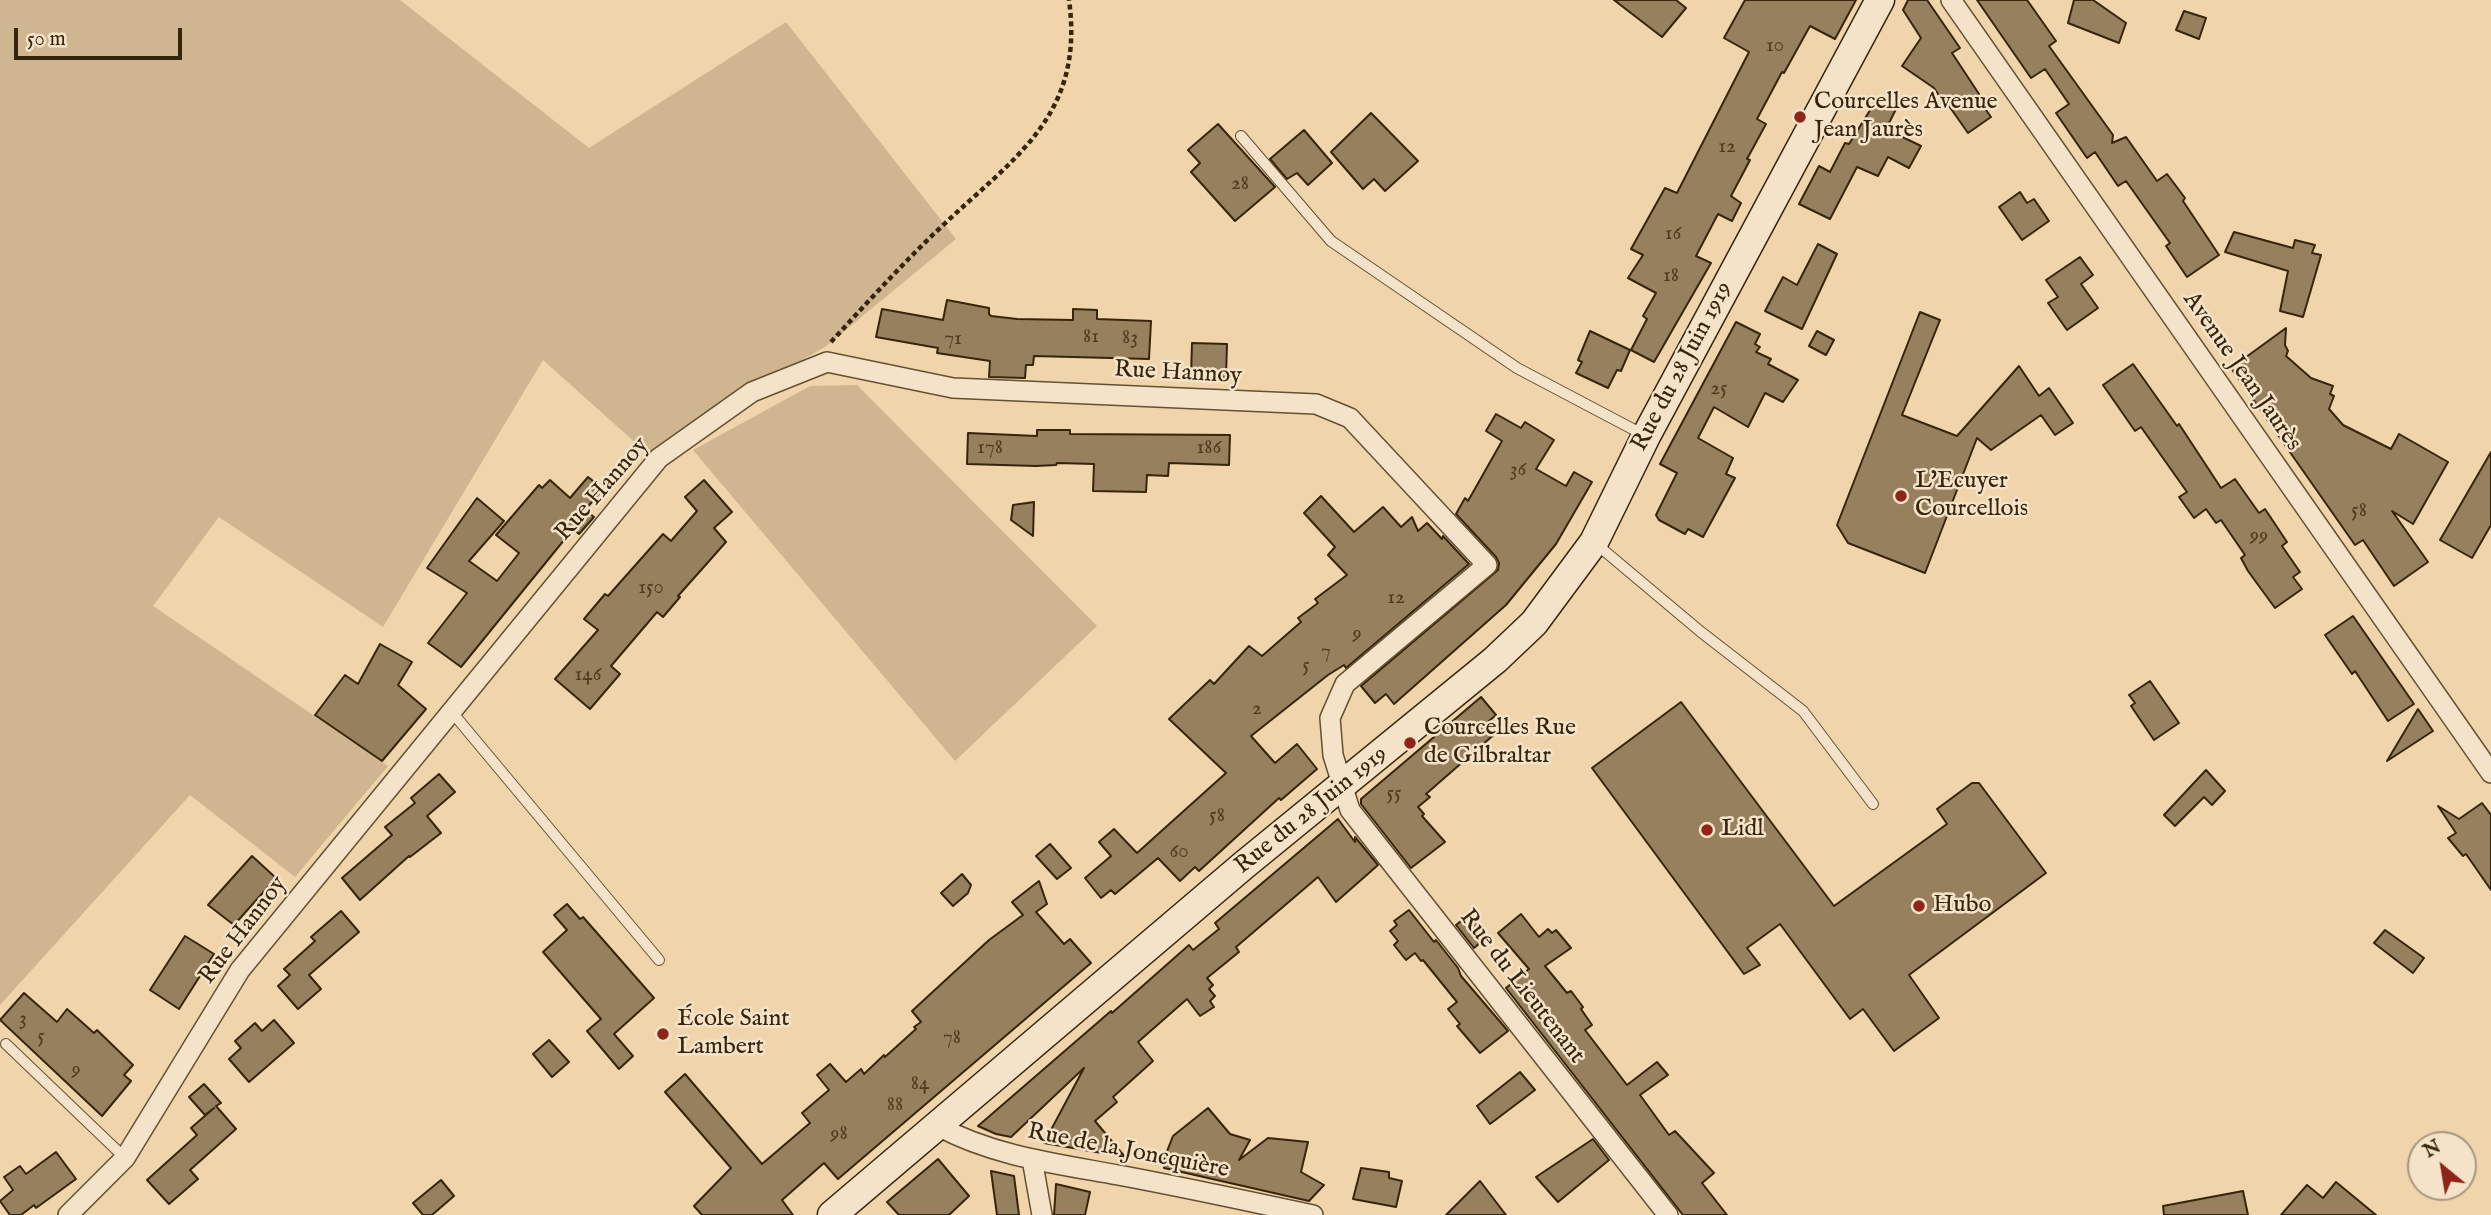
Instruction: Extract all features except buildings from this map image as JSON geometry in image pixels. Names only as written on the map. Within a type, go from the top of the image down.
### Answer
[{"type":"main road","name":"Rue du 28 Juin 1919","points":[[832,1215],[1244,865],[1495,660],[1534,623],[1594,542],[1646,436],[1880,0]]},
{"type":"street","name":"Avenue Jean Jaurès","points":[[1951,0],[2491,773]]},
{"type":"street","name":"Rue Hannoy","points":[[68,1215],[125,1158],[240,970],[659,458],[752,391],[827,362],[953,388],[1316,404],[1350,418],[1487,565]]},
{"type":"street","name":"Rue du Lieutenant","points":[[1487,565],[1345,684],[1330,718],[1333,755],[1350,810],[1668,1215]]},
{"type":"street","name":"Rue de la Joncquière","points":[[938,1126],[964,1140],[1032,1159],[1312,1215]]},
{"type":"street","points":[[1032,1159],[1042,1215]]},
{"type":"lane","points":[[1241,136],[1331,241],[1517,368],[1646,436]]},
{"type":"lane","points":[[1594,542],[1701,632],[1803,710],[1873,804]]},
{"type":"lane","points":[[451,711],[660,960]]},
{"type":"lane","points":[[6,1044],[125,1158]]},
{"type":"path","points":[[812,368],[828,345],[937,230],[1030,145],[1052,113],[1066,77],[1071,45],[1069,0]]},
{"type":"shaded area","points":[[0,0],[400,0],[589,148],[786,22],[956,239],[825,347],[674,434],[648,454],[543,360],[383,627],[219,517],[153,606],[388,766],[295,877],[190,795],[0,1005]]},
{"type":"shaded area","points":[[857,385],[1097,626],[955,761],[693,450],[810,386]]},
{"type":"place","name":"Courcelles Avenue Jean Jaurès","points":[[1800,117]]},
{"type":"place","name":"L'Ecuyer Courcellois","points":[[1901,496]]},
{"type":"place","name":"Courcelles Rue de Gilbraltar","points":[[1410,743]]},
{"type":"place","name":"Lidl","points":[[1707,830]]},
{"type":"place","name":"Hubo","points":[[1919,906]]},
{"type":"place","name":"École Saint Lambert","points":[[663,1034]]}]
